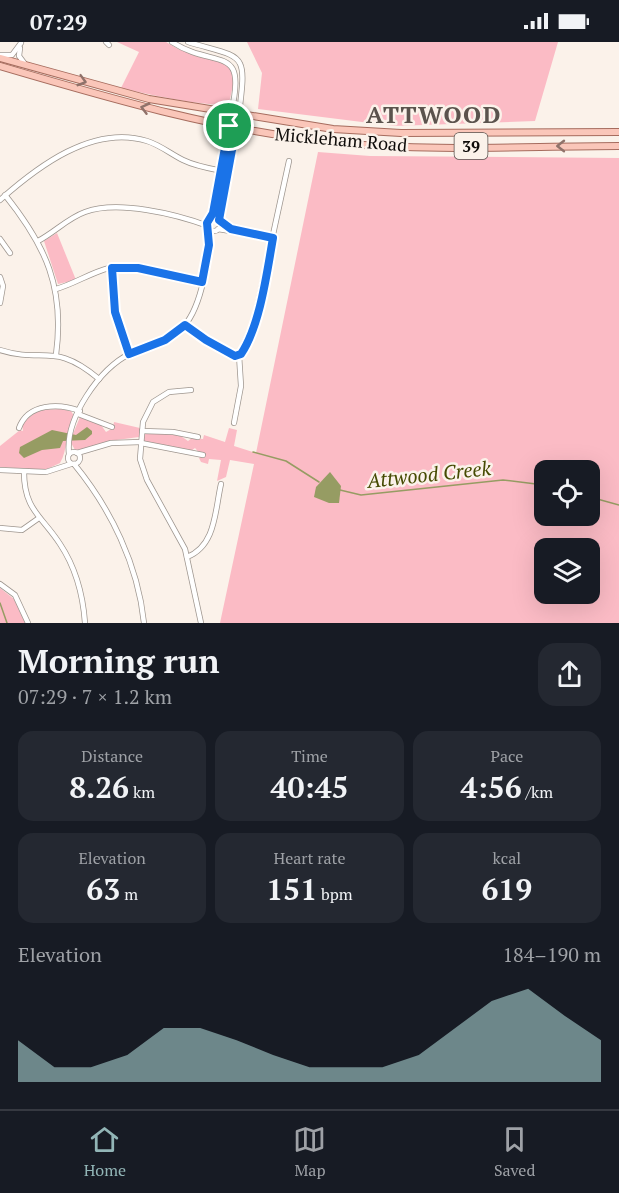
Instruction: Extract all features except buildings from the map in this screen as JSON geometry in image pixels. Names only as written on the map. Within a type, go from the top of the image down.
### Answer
[{"type":"main road","name":"Mickleham Road","points":[[0,57],[149,99],[333,129],[382,132],[619,132]]},
{"type":"main road","name":"Mickleham Road","points":[[0,66],[146,109],[233,127],[323,141],[376,146],[619,146]]},
{"type":"main road","points":[[231,113],[233,127]]},
{"type":"main road","points":[[233,127],[239,114]]},
{"type":"street","points":[[172,42],[189,50],[221,57],[232,65],[237,76],[237,83],[231,113]]},
{"type":"street","points":[[188,42],[223,50],[242,66],[244,82],[239,114]]},
{"type":"street","points":[[0,57],[12,55],[21,43]]},
{"type":"street","points":[[21,43],[19,56],[26,65]]},
{"type":"street","points":[[218,124],[225,146]]},
{"type":"street","points":[[144,623],[133,567],[109,516],[81,472],[68,444],[71,428],[99,379],[129,354],[165,340],[185,325],[195,309],[209,245],[209,224],[225,146],[233,127]]},
{"type":"street","points":[[209,245],[218,226],[233,127]]},
{"type":"street","points":[[0,200],[58,156],[87,144],[114,138],[145,140],[189,163],[228,172]]},
{"type":"street","points":[[234,423],[241,386],[239,355],[254,322],[289,161]]},
{"type":"street","points":[[6,195],[39,241],[56,289],[59,323],[56,354]]},
{"type":"street","points":[[39,241],[75,216],[106,207],[127,207],[273,238]]},
{"type":"street","points":[[209,224],[218,226]]},
{"type":"street","points":[[0,239],[10,253]]},
{"type":"street","points":[[56,289],[112,268],[138,268],[202,282]]},
{"type":"street","points":[[112,268],[115,312],[129,354]]},
{"type":"street","points":[[0,277],[3,286],[0,303],[8,306]]},
{"type":"street","points":[[185,325],[212,344],[239,355]]},
{"type":"street","points":[[0,350],[56,354],[77,362],[99,379]]},
{"type":"street","points":[[191,390],[169,392],[158,398],[145,415],[140,459],[143,473],[187,556],[201,623]]},
{"type":"street","points":[[19,428],[24,418],[41,407],[67,407],[112,427]]},
{"type":"street","points":[[142,431],[198,437]]},
{"type":"street","points":[[0,470],[46,472],[59,468],[89,451],[119,442],[141,443],[203,455]]},
{"type":"street","points":[[24,472],[27,500],[59,542],[72,565],[80,588],[85,623]]},
{"type":"street","points":[[187,556],[200,551],[209,539],[221,484]]},
{"type":"street","points":[[0,528],[22,530],[39,518]]},
{"type":"street","points":[[0,584],[15,595],[28,623]]},
{"type":"shaded area","points":[[117,42],[166,42],[178,49],[228,65],[235,77],[229,103],[222,105],[195,102],[121,88],[139,52]]},
{"type":"shaded area","points":[[247,42],[558,42],[535,121],[394,126],[258,109],[262,73]]},
{"type":"shaded area","points":[[318,152],[370,156],[619,158],[619,623],[220,623],[254,464],[230,460],[226,477],[217,481],[221,460],[209,459],[208,464],[201,462],[199,458],[202,456],[195,448],[191,451],[143,441],[144,433],[178,434],[188,441],[192,438],[203,439],[204,435],[225,442],[229,428],[237,430],[234,446],[256,453]]},
{"type":"shaded area","points":[[57,233],[76,280],[58,284],[44,241]]},
{"type":"shaded area","points":[[39,410],[71,411],[74,416],[60,463],[45,470],[0,467],[0,446],[20,430],[23,431],[22,423]]},
{"type":"shaded area","points":[[80,417],[101,425],[106,432],[113,428],[114,422],[140,428],[139,437],[109,441],[86,449],[75,450],[70,441]]},
{"type":"shaded area","points":[[87,427],[92,434],[85,440],[63,441],[60,448],[42,450],[24,458],[19,453],[20,447],[52,430],[76,435]]},
{"type":"shaded area","points":[[330,472],[341,486],[339,503],[329,503],[314,497],[316,487]]},
{"type":"shaded area","points":[[0,588],[14,599],[25,623],[0,623]]},
{"type":"waterway","name":"Attwood Creek","points":[[253,452],[286,461],[319,482]]},
{"type":"waterway","name":"Attwood Creek","points":[[340,490],[361,495],[503,480],[534,484]]},
{"type":"waterway","name":"Attwood Creek","points":[[600,500],[619,505]]},
{"type":"waterway","name":"Attwood Creek","points":[[0,603],[7,623]]},
{"type":"district","name":"ATTWOOD","points":[[434,114]]},
{"type":"route","points":[[229,126],[236,128],[219,214],[220,224],[231,229],[273,238],[268,269],[247,342],[241,354],[235,356],[185,325],[173,336],[129,354],[115,312],[112,268],[138,268],[202,282],[209,245],[207,223],[213,213],[229,126]]}]
